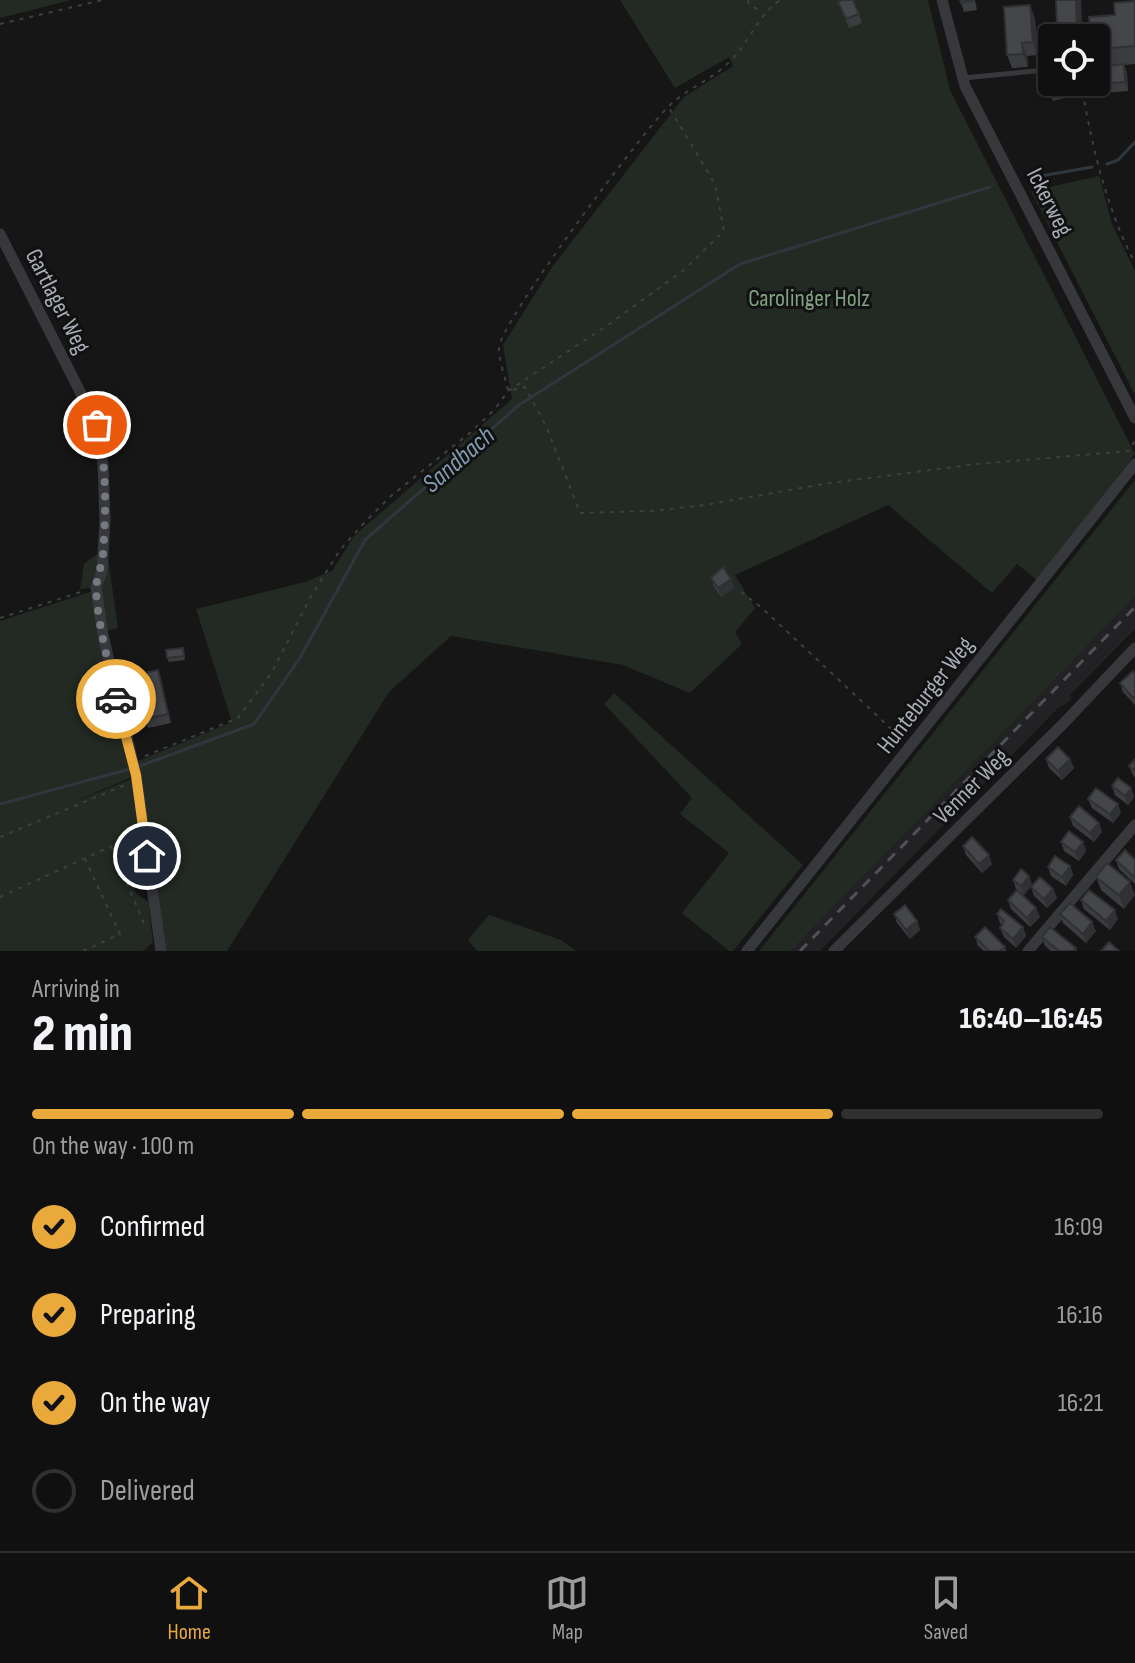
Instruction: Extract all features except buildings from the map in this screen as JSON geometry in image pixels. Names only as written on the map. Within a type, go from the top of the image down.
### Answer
[{"type":"street","name":"Ickerweg","points":[[942,0],[963,78],[1135,418]]},
{"type":"street","name":"Gartlager Weg","points":[[0,234],[97,425],[103,464],[105,520],[102,571],[96,587],[103,635],[136,777],[160,945]]},
{"type":"street","name":"Hunteburger Weg","points":[[747,951],[1135,464]]},
{"type":"street","name":"Venner Weg","points":[[834,951],[1043,745],[1135,648]]},
{"type":"street","points":[[1028,951],[1135,825]]},
{"type":"lane","points":[[963,78],[1038,70]]},
{"type":"path","points":[[0,24],[103,0]]},
{"type":"path","points":[[748,0],[749,5],[763,12]]},
{"type":"path","points":[[508,391],[499,346],[547,265],[668,106],[728,64],[754,31],[763,12],[780,0]]},
{"type":"path","points":[[1084,96],[1115,222],[1135,263]]},
{"type":"path","points":[[133,761],[238,718],[272,672],[310,598],[340,550],[391,496],[479,424],[504,400],[508,391],[684,270],[724,231],[715,184],[668,106]]},
{"type":"path","points":[[508,391],[525,387],[547,428],[580,513],[651,511],[936,469],[1129,451],[1135,440]]},
{"type":"path","points":[[0,618],[96,587]]},
{"type":"path","points":[[741,592],[912,747]]},
{"type":"path","points":[[0,837],[136,777]]},
{"type":"path","points":[[0,897],[110,845],[143,834]]},
{"type":"path","points":[[110,845],[143,926],[160,945]]},
{"type":"path","points":[[83,951],[120,934],[84,858]]},
{"type":"shaded area","points":[[1135,597],[1135,629],[1070,695],[1072,698],[1058,708],[820,951],[791,951]]},
{"type":"green space","points":[[0,0],[71,0],[0,18]]},
{"type":"green space","name":"Carolinger Holz","points":[[620,0],[928,0],[950,90],[1135,454],[1038,581],[1017,564],[992,593],[888,505],[735,575],[755,608],[735,632],[742,644],[690,693],[623,665],[451,636],[389,692],[227,951],[166,951],[138,761],[232,722],[196,609],[305,582],[332,571],[354,536],[512,399],[503,345],[552,267],[684,97],[733,66],[729,57],[675,88]]},
{"type":"green space","points":[[1099,176],[1112,224],[1135,271],[1135,395],[1031,191]]},
{"type":"green space","points":[[1135,480],[1135,597],[791,951],[759,951]]},
{"type":"green space","points":[[101,551],[107,551],[118,628],[104,632],[99,587],[80,589],[84,564]]},
{"type":"green space","points":[[93,591],[108,682],[132,777],[66,805],[134,778],[141,828],[114,845],[137,894],[148,902],[153,942],[143,951],[0,951],[0,621]]},
{"type":"green space","points":[[614,693],[803,865],[733,951],[682,913],[729,853],[680,814],[692,798],[604,704]]},
{"type":"green space","points":[[489,915],[561,940],[576,951],[477,951],[468,940]]},
{"type":"waterway","name":"Sandbach","points":[[1107,164],[1118,160],[1135,142]]},
{"type":"waterway","name":"Sandbach","points":[[1030,178],[1092,167]]},
{"type":"waterway","name":"Sandbach","points":[[137,767],[254,724],[300,658],[365,540],[519,405],[740,264],[990,187]]},
{"type":"waterway","name":"Sandbach","points":[[0,804],[130,769]]},
{"type":"railway","points":[[800,951],[1135,607]]},
{"type":"way so far","points":[[97,425],[103,464],[105,520],[102,571],[96,587],[116,699]]},
{"type":"route","points":[[116,699],[136,775],[147,856]]}]
